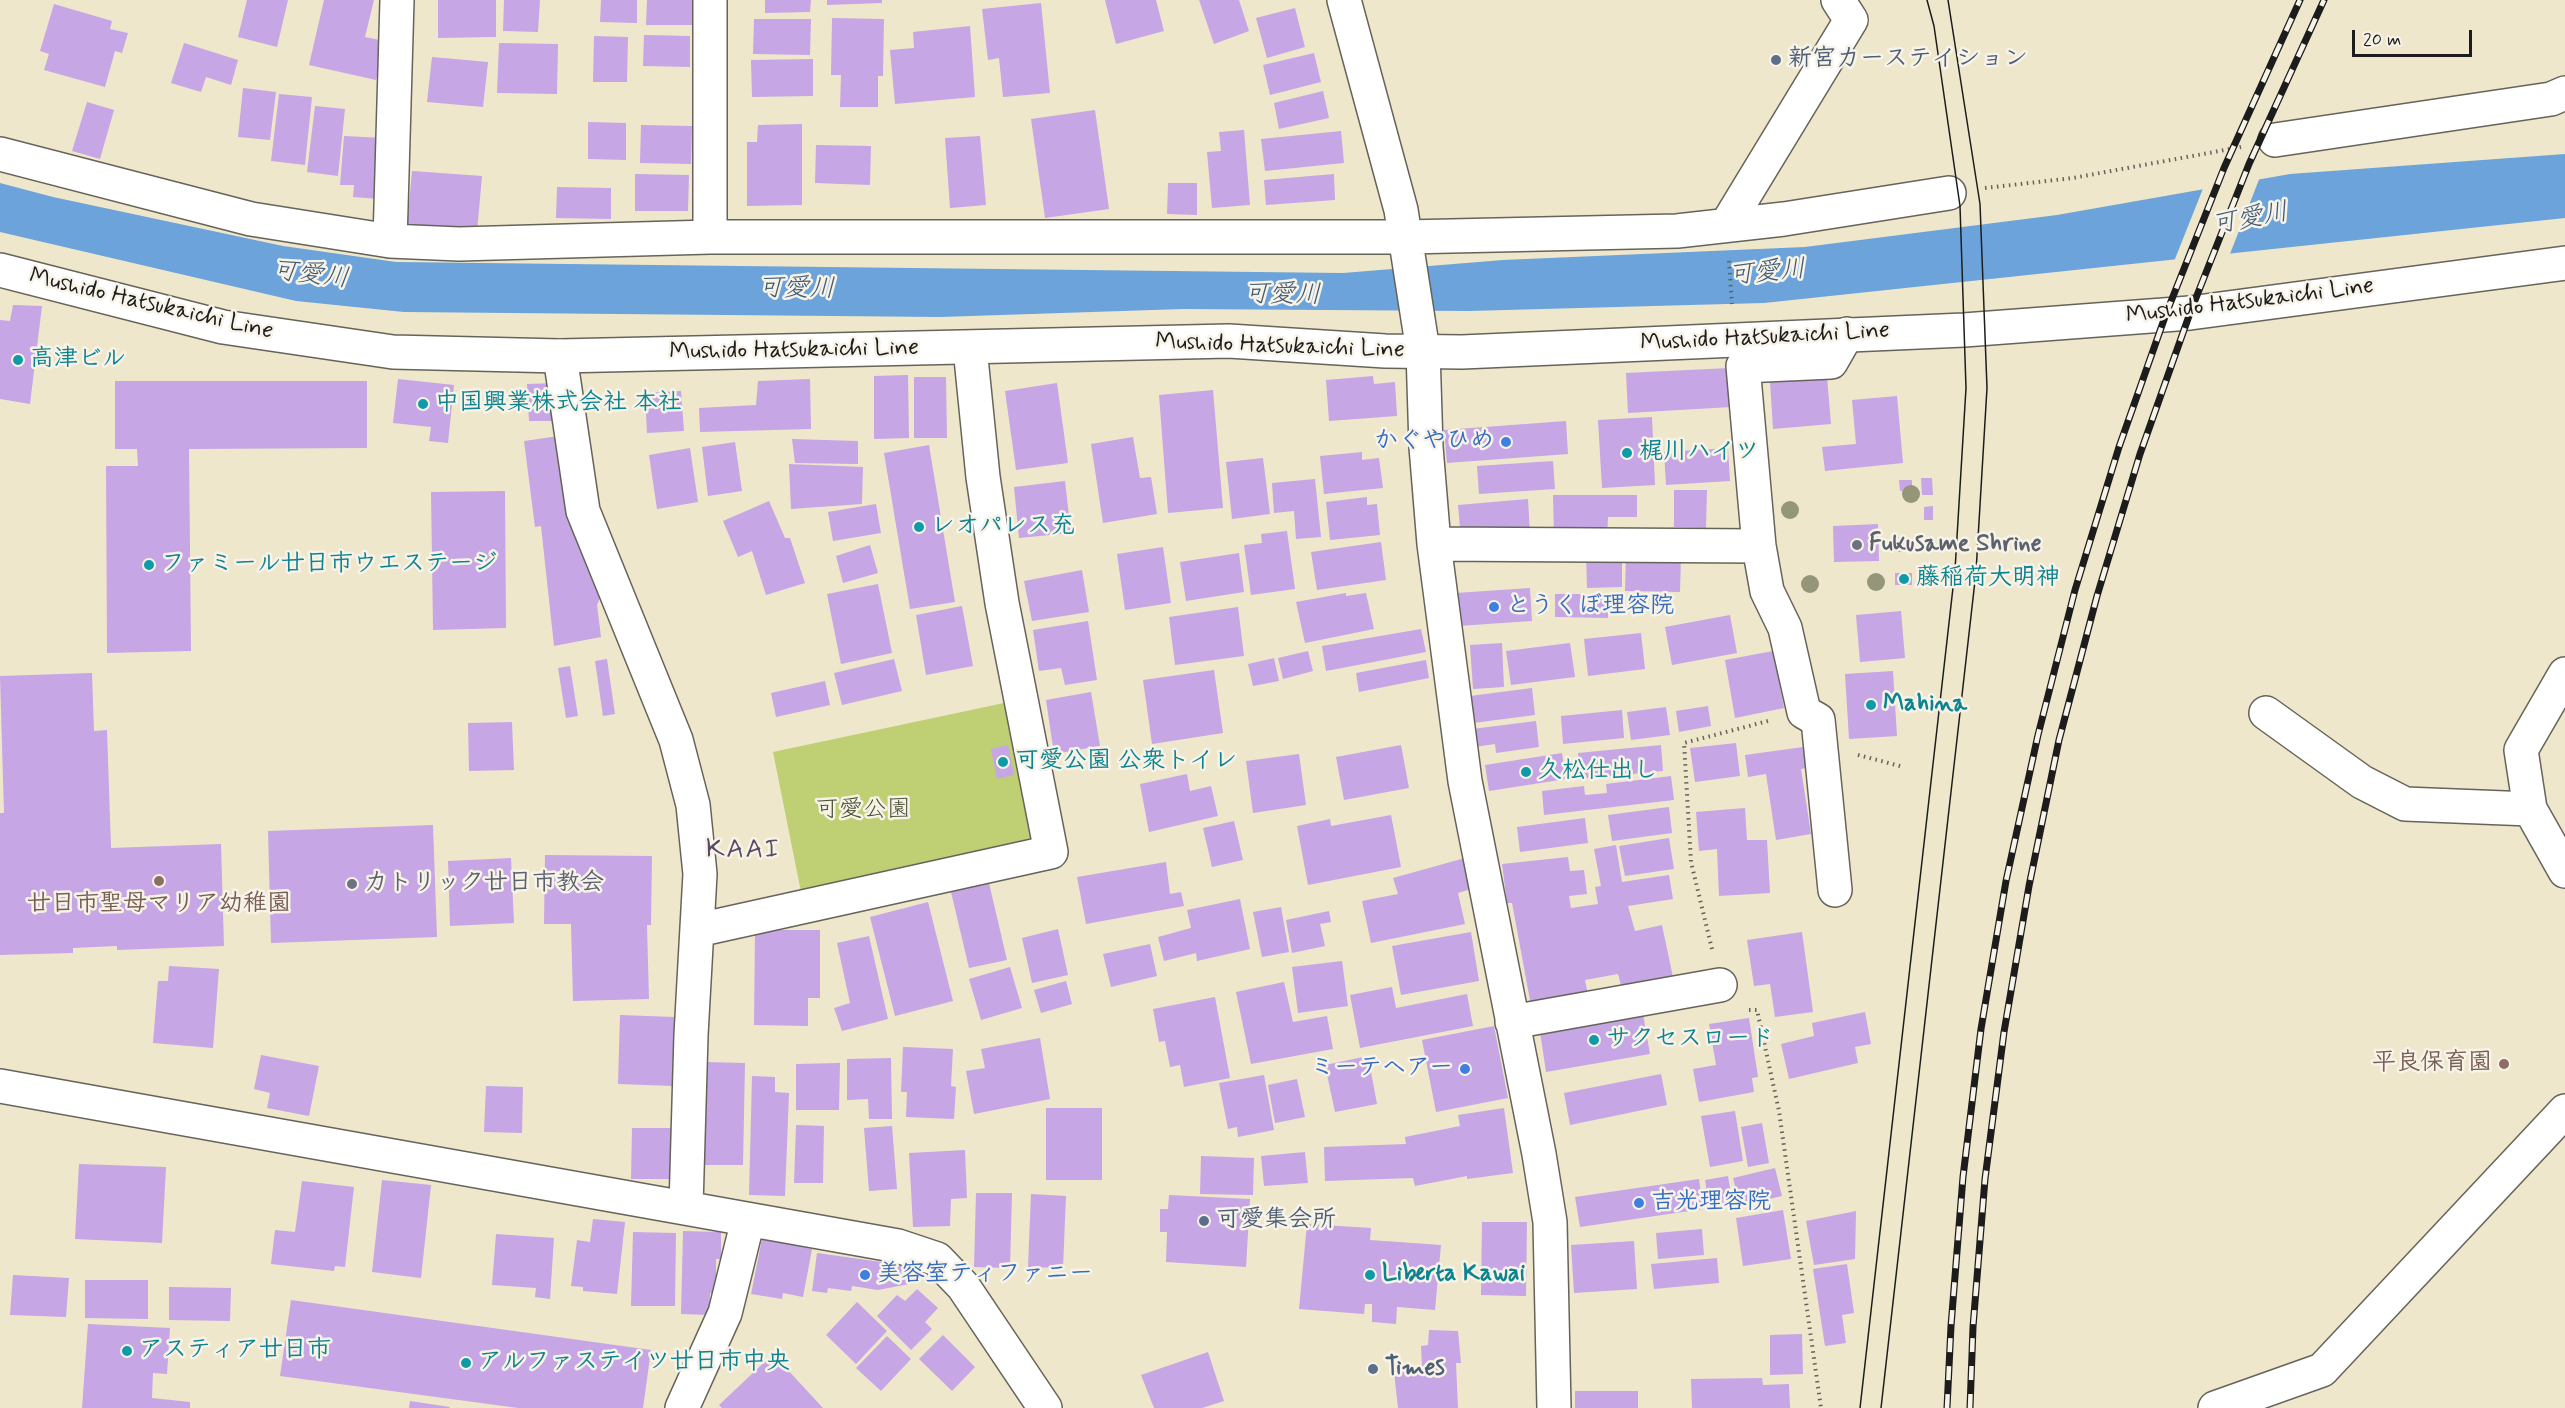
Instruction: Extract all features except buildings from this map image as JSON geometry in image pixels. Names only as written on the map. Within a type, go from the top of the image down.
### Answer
[{"type":"street","points":[[390,241],[397,0]]},
{"type":"street","points":[[710,0],[710,237]]},
{"type":"street","points":[[1344,0],[1387,152],[1406,244],[1420,339],[1434,544],[1465,781],[1539,1154],[1550,1222],[1554,1321],[1554,1408]]},
{"type":"street","points":[[1727,224],[1850,7]]},
{"type":"street","points":[[2275,140],[2551,99],[2565,93]]},
{"type":"street","points":[[0,154],[251,219],[390,241],[522,243],[710,237],[1406,244],[1677,231],[1784,219],[1948,193]]},
{"type":"street","name":"Mushido Hatsukaichi Line","points":[[0,270],[223,327],[393,352],[560,356],[1229,341],[1385,351],[1420,339],[1462,352],[1964,330],[2190,313],[2565,263]]},
{"type":"street","points":[[1835,890],[1818,720],[1803,712],[1785,628],[1767,591],[1759,546],[1743,366],[1831,362],[1847,334]]},
{"type":"street","points":[[698,930],[1051,852],[1002,603],[983,477],[970,348]]},
{"type":"street","points":[[560,356],[583,511],[676,740],[693,805],[699,874],[686,1207]]},
{"type":"street","points":[[1434,544],[1759,546]]},
{"type":"street","points":[[2565,674],[2521,750],[2530,809],[2565,871]]},
{"type":"street","points":[[2266,714],[2362,782],[2405,804],[2530,809]]},
{"type":"street","points":[[1512,1022],[1720,985]]},
{"type":"street","points":[[0,1086],[686,1207],[748,1220],[848,1235],[898,1246],[937,1259],[982,1311],[1045,1408]]},
{"type":"street","points":[[2215,1408],[2322,1370],[2565,1111]]},
{"type":"street","points":[[682,1408],[725,1313],[748,1220]]},
{"type":"path","points":[[1987,188],[2073,178],[2275,140]]},
{"type":"path","points":[[1729,259],[1733,315]]},
{"type":"path","points":[[1803,712],[1684,743],[1690,862],[1720,985],[1731,1010],[1756,1010],[1779,1111],[1821,1408]]},
{"type":"path","points":[[1895,764],[1904,767]]},
{"type":"green space","name":"可愛公園","points":[[1004,703],[1034,850],[803,902],[773,752]]},
{"type":"water","name":"可愛川","points":[[2565,154],[2565,218],[1764,303],[1469,311],[1183,309],[940,317],[404,312],[296,301],[0,232],[0,183],[53,197],[283,246],[396,262],[1343,273],[1503,260],[1805,247],[2057,215],[2290,174]]},
{"type":"pier","points":[[2260,177],[2228,259],[2173,264],[2204,186]]},
{"type":"tram line","points":[[1860,1408],[1955,570],[1966,388],[1960,206],[1934,26],[1927,0]]},
{"type":"tram line","points":[[1881,1408],[1976,572],[1987,388],[1980,204],[1948,0]]},
{"type":"railway","points":[[1947,1408],[1963,1177],[1981,1029],[2006,881],[2038,735],[2075,590],[2119,447],[2166,314],[2224,168],[2300,0]]},
{"type":"railway","points":[[1970,1408],[1973,1327],[1985,1179],[2004,1032],[2029,886],[2059,740],[2097,596],[2140,454],[2190,313],[2249,164],[2324,0]]},
{"type":"place","name":"新宮カーステイション","points":[[1776,60]]},
{"type":"place","name":"高津ビル","points":[[18,360]]},
{"type":"place","name":"中国興業株式会社 本社","points":[[423,404]]},
{"type":"place","name":"かぐやひめ","points":[[1506,442]]},
{"type":"place","name":"梶川ハイツ","points":[[1627,453]]},
{"type":"place","name":"レオパレス充","points":[[919,527]]},
{"type":"place","name":"Fukusame Shrine","points":[[1857,545]]},
{"type":"place","name":"ファミール廿日市ウエステージ","points":[[149,565]]},
{"type":"place","name":"藤稲荷大明神","points":[[1904,579]]},
{"type":"place","name":"とうくぼ理容院","points":[[1494,607]]},
{"type":"place","name":"Mahina","points":[[1871,705]]},
{"type":"place","name":"可愛公園 公衆トイレ","points":[[1003,762]]},
{"type":"place","name":"久松仕出し","points":[[1526,772]]},
{"type":"place","name":"廿日市聖母マリア幼稚園","points":[[159,881]]},
{"type":"place","name":"カトリック廿日市教会","points":[[352,884]]},
{"type":"place","name":"サクセスロード","points":[[1594,1040]]},
{"type":"place","name":"平良保育園","points":[[2504,1064]]},
{"type":"place","name":"ミーテヘアー","points":[[1465,1069]]},
{"type":"place","name":"吉光理容院","points":[[1639,1203]]},
{"type":"place","name":"可愛集会所","points":[[1204,1221]]},
{"type":"place","name":"美容室ティファニー","points":[[865,1275]]},
{"type":"place","name":"Liberta Kawai","points":[[1370,1275]]},
{"type":"place","name":"アスティア廿日市","points":[[127,1351]]},
{"type":"place","name":"アルファステイツ廿日市中央","points":[[466,1363]]},
{"type":"place","name":"Times","points":[[1373,1369]]},
{"type":"district","name":"KAAI","points":[[743,851]]}]
